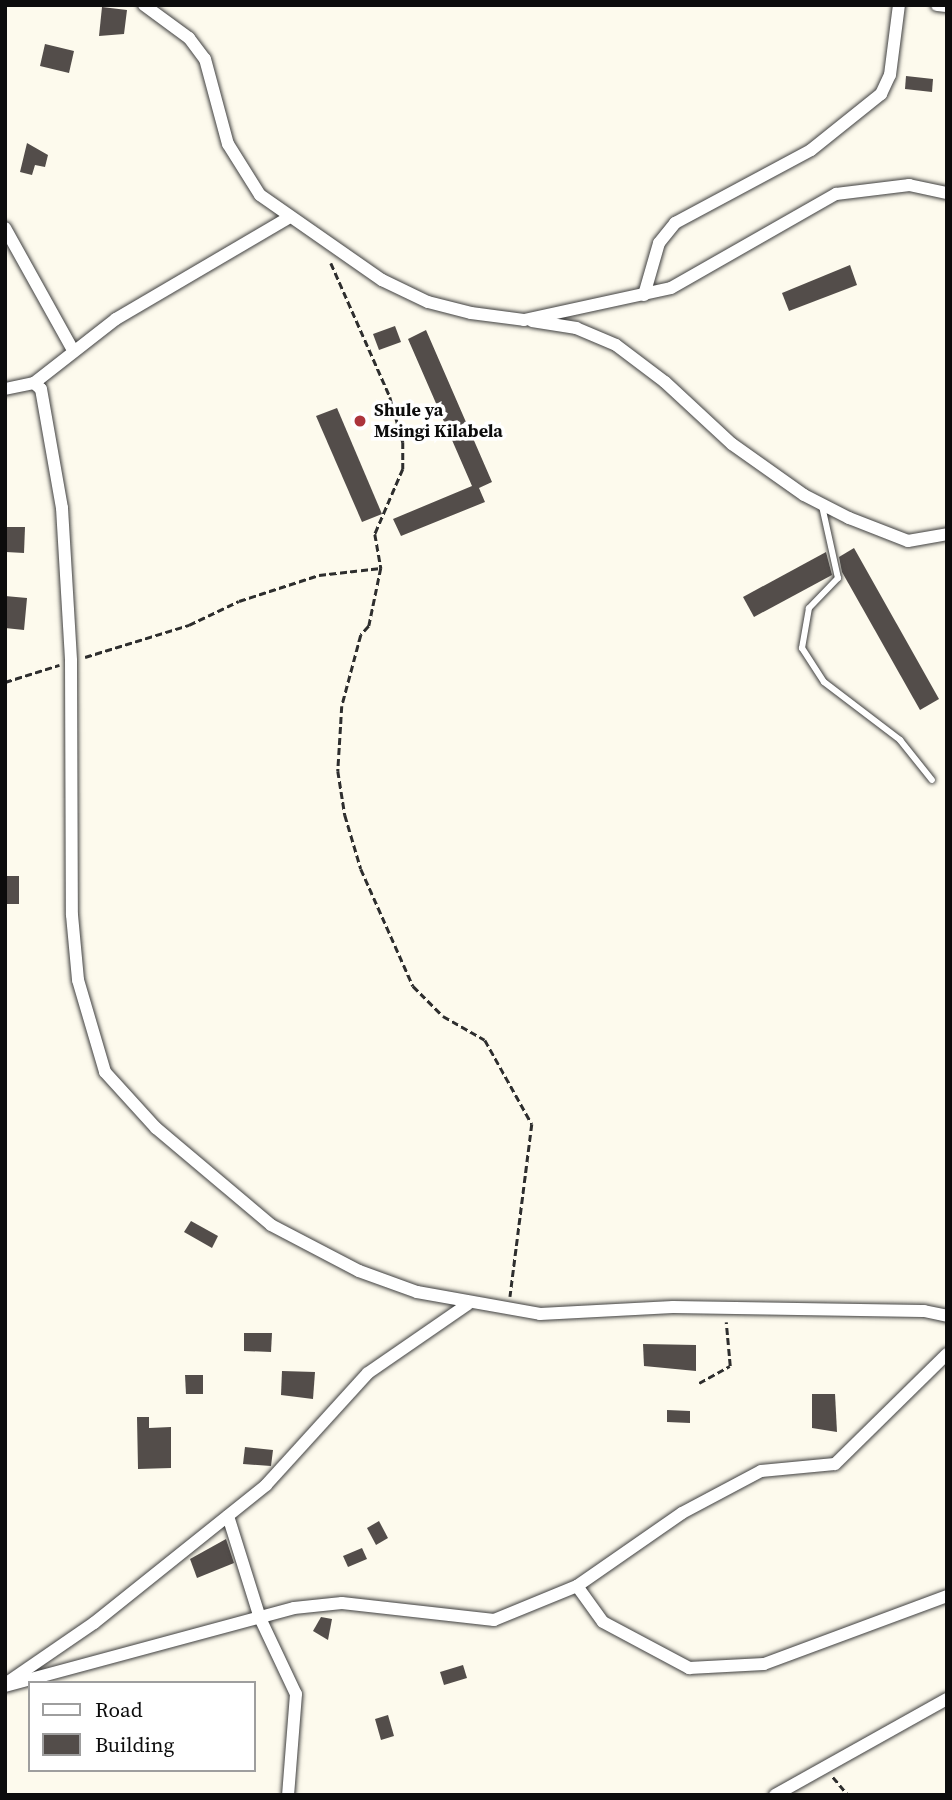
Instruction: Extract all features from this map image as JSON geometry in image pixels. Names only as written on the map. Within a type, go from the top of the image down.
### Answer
[{"type":"street","points":[[144,5],[189,38],[205,59],[228,144],[260,195],[288,218],[428,302],[576,328],[615,345],[665,382],[732,444],[821,504],[890,538],[908,541],[947,534]]},
{"type":"street","points":[[644,295],[659,243],[675,223],[811,150],[881,94],[890,75],[900,5]]},
{"type":"street","points":[[937,5],[947,6]]},
{"type":"street","points":[[524,320],[671,288],[836,194],[909,184],[947,193]]},
{"type":"street","points":[[5,389],[34,383],[73,349],[288,218]]},
{"type":"street","points":[[5,228],[73,349]]},
{"type":"street","points":[[34,383],[46,400],[62,508],[71,661],[72,915],[78,980],[105,1072],[156,1128],[271,1225],[359,1271],[468,1304],[508,1313],[725,1308],[924,1311],[947,1316]]},
{"type":"street","points":[[5,1685],[94,1623],[266,1485],[368,1373],[468,1304]]},
{"type":"street","points":[[5,1685],[260,1618],[342,1603],[494,1620],[577,1586],[681,1513],[761,1471],[835,1464],[947,1353]]},
{"type":"street","points":[[228,1516],[260,1618],[296,1694],[288,1795]]},
{"type":"street","points":[[577,1586],[603,1622],[689,1668],[764,1664],[947,1595]]},
{"type":"street","points":[[775,1795],[947,1699]]},
{"type":"lane","points":[[821,504],[838,578],[809,608],[802,648],[824,682],[900,740],[932,780]]},
{"type":"path","points":[[322,240],[390,397],[403,442],[403,469],[375,534],[381,568],[342,706],[338,771],[345,815],[361,869],[413,986],[443,1017],[485,1040],[532,1124],[508,1313]]},
{"type":"path","points":[[5,682],[189,625],[239,601],[319,575],[381,568]]},
{"type":"path","points":[[699,1383],[730,1366],[725,1308]]},
{"type":"path","points":[[824,1766],[848,1795]]},
{"type":"building","points":[[102,7],[127,10],[124,34],[99,36]]},
{"type":"building","points":[[45,44],[74,51],[69,73],[40,66]]},
{"type":"building","points":[[906,76],[933,79],[932,92],[905,89]]},
{"type":"building","points":[[27,143],[48,155],[45,167],[35,165],[32,175],[20,172]]},
{"type":"building","points":[[850,265],[857,285],[789,311],[782,293]]},
{"type":"building","points":[[395,326],[401,342],[379,350],[373,334]]},
{"type":"building","points":[[426,330],[492,482],[479,488],[485,502],[401,536],[393,519],[472,486],[408,339]]},
{"type":"building","points":[[337,408],[382,514],[362,522],[316,416]]},
{"type":"building","points":[[7,527],[25,527],[24,553],[6,552]]},
{"type":"building","points":[[854,548],[939,699],[920,710],[842,572],[839,557]]},
{"type":"building","points":[[826,552],[832,575],[754,617],[743,597]]},
{"type":"building","points":[[5,596],[27,598],[24,630],[5,628]]},
{"type":"building","points":[[5,876],[19,876],[19,904],[5,904]]},
{"type":"building","points":[[191,1221],[218,1236],[212,1248],[184,1232]]},
{"type":"building","points":[[244,1333],[272,1333],[271,1352],[244,1351]]},
{"type":"building","points":[[643,1344],[696,1345],[696,1371],[644,1366]]},
{"type":"building","points":[[282,1371],[315,1372],[313,1399],[281,1395]]},
{"type":"building","points":[[185,1375],[203,1375],[203,1394],[186,1394]]},
{"type":"building","points":[[812,1394],[835,1394],[837,1432],[812,1428]]},
{"type":"building","points":[[667,1410],[690,1411],[690,1423],[667,1422]]},
{"type":"building","points":[[137,1417],[149,1417],[149,1428],[171,1427],[171,1468],[138,1469]]},
{"type":"building","points":[[245,1447],[273,1450],[271,1466],[243,1464]]},
{"type":"building","points":[[379,1521],[388,1538],[376,1545],[367,1528]]},
{"type":"building","points":[[226,1539],[234,1563],[197,1578],[190,1559]]},
{"type":"building","points":[[362,1548],[367,1559],[348,1567],[343,1556]]},
{"type":"building","points":[[321,1617],[332,1619],[328,1640],[313,1631]]},
{"type":"building","points":[[463,1665],[467,1678],[444,1685],[440,1672]]},
{"type":"building","points":[[388,1715],[394,1736],[381,1740],[375,1719]]},
{"type":"place","name":"Shule ya Msingi Kilabela","points":[[360,421]]}]
